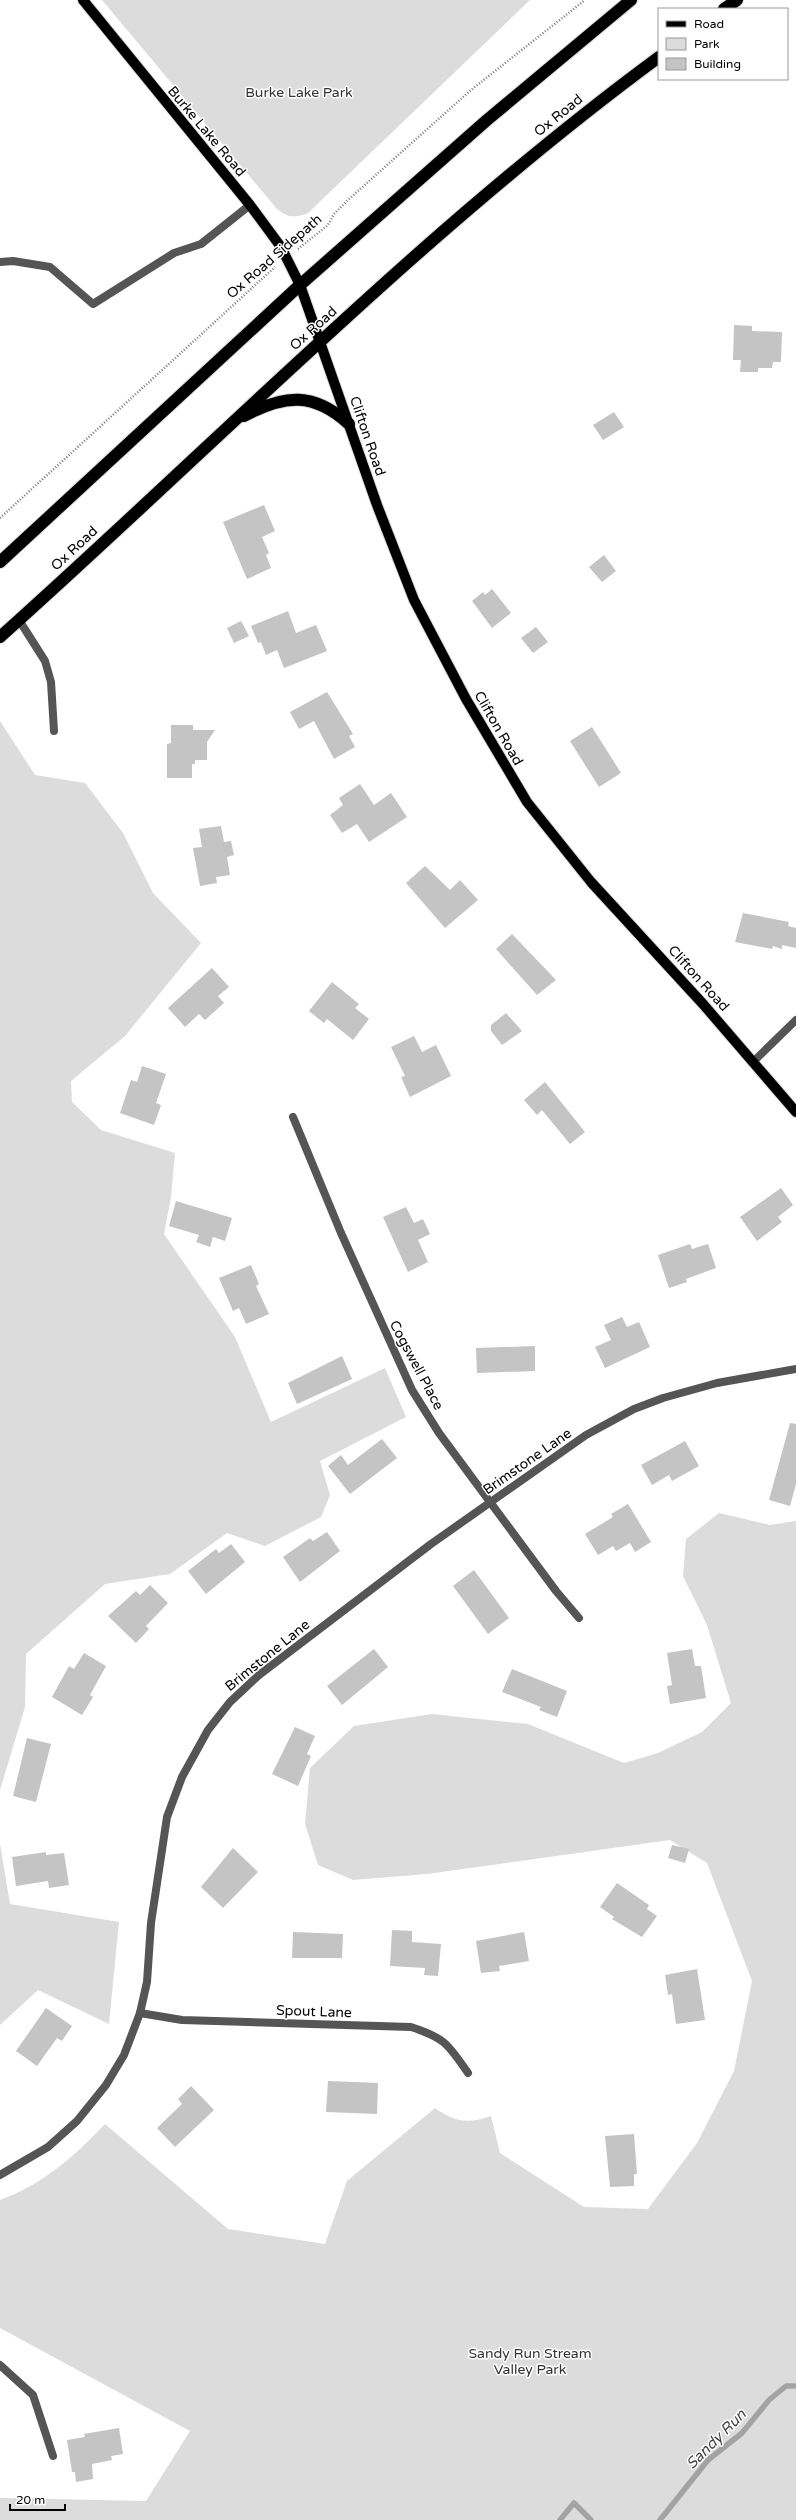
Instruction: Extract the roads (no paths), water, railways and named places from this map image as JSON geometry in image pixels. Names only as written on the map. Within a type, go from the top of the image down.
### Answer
[{"type":"highway","points":[[0,562],[300,285],[487,120],[631,0]]},
{"type":"highway","points":[[725,8],[737,0]]},
{"type":"highway","name":"Ox Road","points":[[0,637],[320,341],[573,121],[658,58]]},
{"type":"highway","points":[[231,423],[268,406],[303,400],[328,407],[349,424]]},
{"type":"main road","name":"Burke Lake Road","points":[[83,0],[250,205],[281,247],[300,285]]},
{"type":"main road","name":"Clifton Road","points":[[300,285],[377,505],[414,600],[469,705],[527,802],[591,882],[796,1112]]},
{"type":"street","points":[[0,262],[12,260],[50,267],[93,304],[174,253],[201,244],[250,205]]},
{"type":"street","points":[[19,620],[45,661],[51,682],[54,731]]},
{"type":"street","points":[[753,1062],[796,1020]]},
{"type":"street","name":"Cogswell Place","points":[[293,1117],[350,1254],[412,1390],[439,1433],[491,1501],[556,1591],[579,1618]]},
{"type":"street","name":"Brimstone Lane","points":[[0,2175],[48,2147],[92,2104],[124,2055],[140,2013],[147,1982],[151,1923],[167,1817],[182,1776],[208,1730],[230,1702],[259,1675],[491,1501],[586,1435],[634,1409],[717,1383],[796,1369]]},
{"type":"street","name":"Spout Lane","points":[[140,2013],[182,2020],[411,2027],[434,2034],[449,2044],[468,2073]]},
{"type":"street","points":[[0,2365],[33,2395],[53,2456]]},
{"type":"waterway","name":"Sandy Run","points":[[660,2520],[708,2460],[742,2433],[769,2400],[786,2386],[796,2386]]},
{"type":"waterway","name":"Sandy Run","points":[[560,2520],[574,2503],[591,2520]]},
{"type":"park label","name":"Burke Lake Park","points":[[299,92]]},
{"type":"park label","name":"Sandy Run Stream Valley Park","points":[[530,2362]]}]
